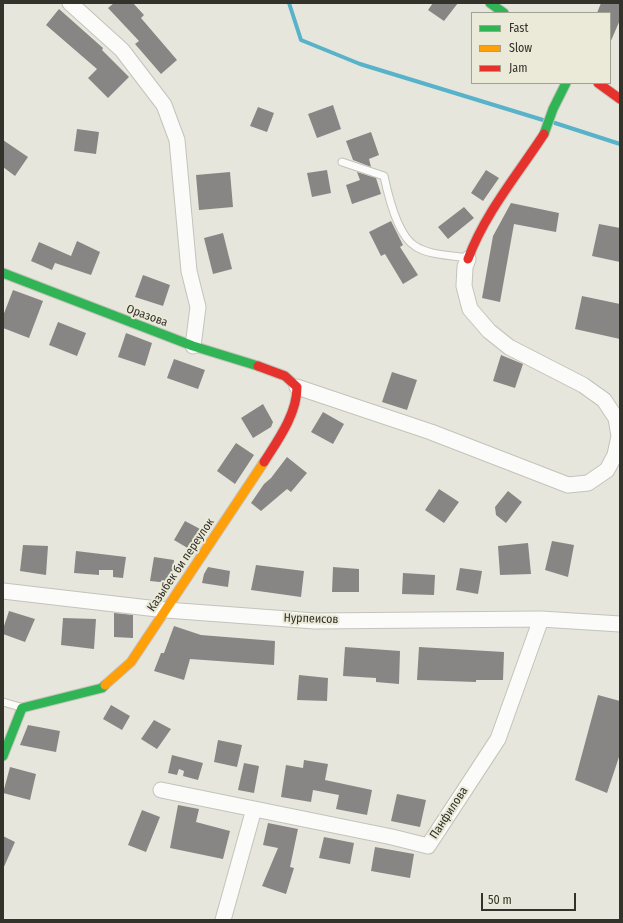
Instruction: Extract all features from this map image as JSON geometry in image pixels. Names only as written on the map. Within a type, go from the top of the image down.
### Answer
[{"type":"street","points":[[70,3],[122,50],[164,105],[177,140],[190,270],[198,307],[193,346]]},
{"type":"street","points":[[490,3],[503,12]]},
{"type":"street","points":[[297,387],[431,432],[568,484],[588,483],[607,470],[615,455],[619,436],[616,418],[604,400],[583,385],[509,347],[489,331],[470,309],[464,286],[465,267],[472,248],[505,190],[544,134],[553,109],[566,84]]},
{"type":"street","points":[[599,84],[620,99]]},
{"type":"street","name":"Оразова","points":[[3,273],[193,346],[233,357],[286,376],[297,387]]},
{"type":"street","name":"Казыбек би переулок","points":[[22,708],[102,688],[131,662],[279,439],[297,399],[297,387]]},
{"type":"street","name":"Нурпеисов","points":[[3,591],[166,610],[315,621],[540,619],[620,624]]},
{"type":"street","name":"Панфилова","points":[[161,790],[428,846],[498,739],[540,619]]},
{"type":"street","points":[[3,756],[22,708]]},
{"type":"street","points":[[223,920],[254,809]]},
{"type":"lane","points":[[342,162],[384,176],[389,202],[402,230],[414,246],[429,251],[468,259]]},
{"type":"lane","points":[[3,702],[22,708]]},
{"type":"building","points":[[114,3],[133,3],[144,15],[141,18],[177,60],[161,74],[135,44],[139,41],[108,8]]},
{"type":"building","points":[[433,3],[458,3],[444,21],[428,10]]},
{"type":"building","points":[[601,3],[620,3],[620,20],[611,41],[611,12],[597,12]]},
{"type":"building","points":[[59,9],[103,48],[102,50],[129,77],[108,98],[88,78],[97,69],[46,25]]},
{"type":"building","points":[[333,105],[341,129],[317,138],[308,114]]},
{"type":"building","points":[[258,107],[274,113],[267,132],[250,126]]},
{"type":"building","points":[[77,129],[99,132],[96,154],[74,151]]},
{"type":"building","points":[[371,132],[379,155],[369,159],[371,167],[353,160],[346,141]]},
{"type":"building","points":[[3,140],[28,157],[15,176],[3,167]]},
{"type":"building","points":[[327,170],[331,193],[312,197],[307,173]]},
{"type":"building","points":[[486,170],[499,178],[483,201],[471,193]]},
{"type":"building","points":[[230,172],[233,207],[199,210],[196,175]]},
{"type":"building","points":[[357,172],[376,178],[381,194],[352,204],[346,185],[360,180]]},
{"type":"building","points":[[511,203],[559,213],[556,232],[514,224],[500,302],[482,298],[493,236]]},
{"type":"building","points":[[464,207],[474,218],[448,239],[438,227]]},
{"type":"building","points":[[391,221],[403,245],[400,247],[418,275],[403,284],[385,254],[381,256],[369,232]]},
{"type":"building","points":[[599,224],[620,228],[620,262],[592,256]]},
{"type":"building","points":[[223,233],[232,269],[213,274],[204,238]]},
{"type":"building","points":[[77,241],[100,252],[91,275],[55,263],[52,270],[31,261],[39,242],[71,256]]},
{"type":"building","points":[[143,275],[170,285],[163,306],[135,297]]},
{"type":"building","points":[[13,290],[43,301],[29,338],[3,328],[3,316]]},
{"type":"building","points":[[582,296],[620,304],[620,339],[575,329]]},
{"type":"building","points":[[58,322],[86,333],[77,356],[49,345]]},
{"type":"building","points":[[126,333],[152,343],[145,366],[118,357]]},
{"type":"building","points":[[501,355],[523,364],[515,388],[493,381]]},
{"type":"building","points":[[174,359],[205,370],[198,389],[167,378]]},
{"type":"building","points":[[392,372],[417,380],[407,410],[382,402]]},
{"type":"building","points":[[263,404],[273,422],[271,427],[253,438],[241,418]]},
{"type":"building","points":[[323,412],[344,424],[333,444],[311,432]]},
{"type":"building","points":[[236,443],[254,455],[235,484],[217,471]]},
{"type":"building","points":[[287,457],[307,473],[291,492],[287,489],[261,511],[251,503],[264,484],[271,478]]},
{"type":"building","points":[[439,489],[459,502],[444,523],[425,510]]},
{"type":"building","points":[[508,491],[522,502],[506,523],[496,515],[495,507]]},
{"type":"building","points":[[185,521],[202,530],[191,550],[174,540]]},
{"type":"building","points":[[552,541],[574,545],[568,577],[545,570]]},
{"type":"building","points":[[528,543],[531,574],[500,575],[498,546]]},
{"type":"building","points":[[23,545],[48,546],[46,575],[20,571]]},
{"type":"building","points":[[76,551],[126,557],[123,578],[113,577],[113,570],[99,570],[99,575],[74,573]]},
{"type":"building","points":[[154,557],[174,560],[172,579],[169,583],[150,581]]},
{"type":"building","points":[[256,565],[304,571],[301,597],[251,590]]},
{"type":"building","points":[[208,567],[230,571],[228,587],[202,583],[204,574]]},
{"type":"building","points":[[333,567],[359,569],[359,592],[332,592]]},
{"type":"building","points":[[460,568],[482,571],[478,594],[456,590]]},
{"type":"building","points":[[403,573],[435,575],[434,595],[402,594]]},
{"type":"building","points":[[9,611],[35,619],[25,642],[3,634],[3,629]]},
{"type":"building","points":[[114,613],[133,615],[133,638],[114,637]]},
{"type":"building","points":[[63,618],[96,619],[94,649],[61,645]]},
{"type":"building","points":[[174,626],[201,635],[275,641],[274,665],[190,659],[184,680],[154,671],[161,653],[164,653]]},
{"type":"building","points":[[345,647],[400,651],[399,684],[376,682],[376,678],[343,676]]},
{"type":"building","points":[[419,647],[504,652],[503,680],[476,680],[476,682],[417,680]]},
{"type":"building","points":[[299,675],[328,678],[327,701],[297,700]]},
{"type":"building","points":[[598,695],[620,701],[620,754],[607,793],[575,780]]},
{"type":"building","points":[[111,705],[130,716],[122,730],[103,719]]},
{"type":"building","points":[[154,720],[171,729],[157,749],[141,739]]},
{"type":"building","points":[[28,725],[60,731],[56,752],[20,745]]},
{"type":"building","points":[[218,740],[242,745],[237,767],[214,762]]},
{"type":"building","points":[[172,755],[203,763],[198,780],[183,776],[184,771],[179,769],[177,775],[168,773]]},
{"type":"building","points":[[304,760],[328,764],[325,780],[372,790],[367,815],[336,809],[339,795],[313,790],[311,802],[281,797],[286,765],[303,768]]},
{"type":"building","points":[[244,763],[259,766],[254,793],[238,790]]},
{"type":"building","points":[[10,767],[36,774],[30,800],[3,793]]},
{"type":"building","points":[[397,794],[426,800],[420,827],[391,821]]},
{"type":"building","points":[[178,805],[199,809],[196,822],[230,831],[223,859],[170,848]]},
{"type":"building","points":[[142,810],[160,817],[146,852],[128,845]]},
{"type":"building","points":[[268,823],[298,829],[290,867],[294,868],[286,894],[262,886],[278,848],[263,845]]},
{"type":"building","points":[[3,836],[15,842],[3,869]]},
{"type":"building","points":[[324,837],[354,843],[350,864],[319,858]]},
{"type":"building","points":[[375,847],[414,854],[410,878],[371,871]]},
{"type":"waterway","points":[[289,3],[301,40],[360,64],[543,120]]},
{"type":"waterway","points":[[555,123],[620,144]]},
{"type":"traffic: fast","points":[[490,3],[503,12]]},
{"type":"traffic: fast","points":[[544,134],[553,109],[566,84]]},
{"type":"traffic: fast","points":[[3,273],[193,346],[258,366]]},
{"type":"traffic: fast","points":[[3,756],[22,708],[102,688],[105,685]]},
{"type":"traffic: slow","points":[[105,685],[131,662],[264,462]]},
{"type":"traffic: jam","points":[[599,84],[620,99]]},
{"type":"traffic: jam","points":[[468,259],[483,226],[544,134]]},
{"type":"traffic: jam","points":[[258,366],[285,376],[297,387],[294,407],[290,417],[281,436],[264,462]]}]
